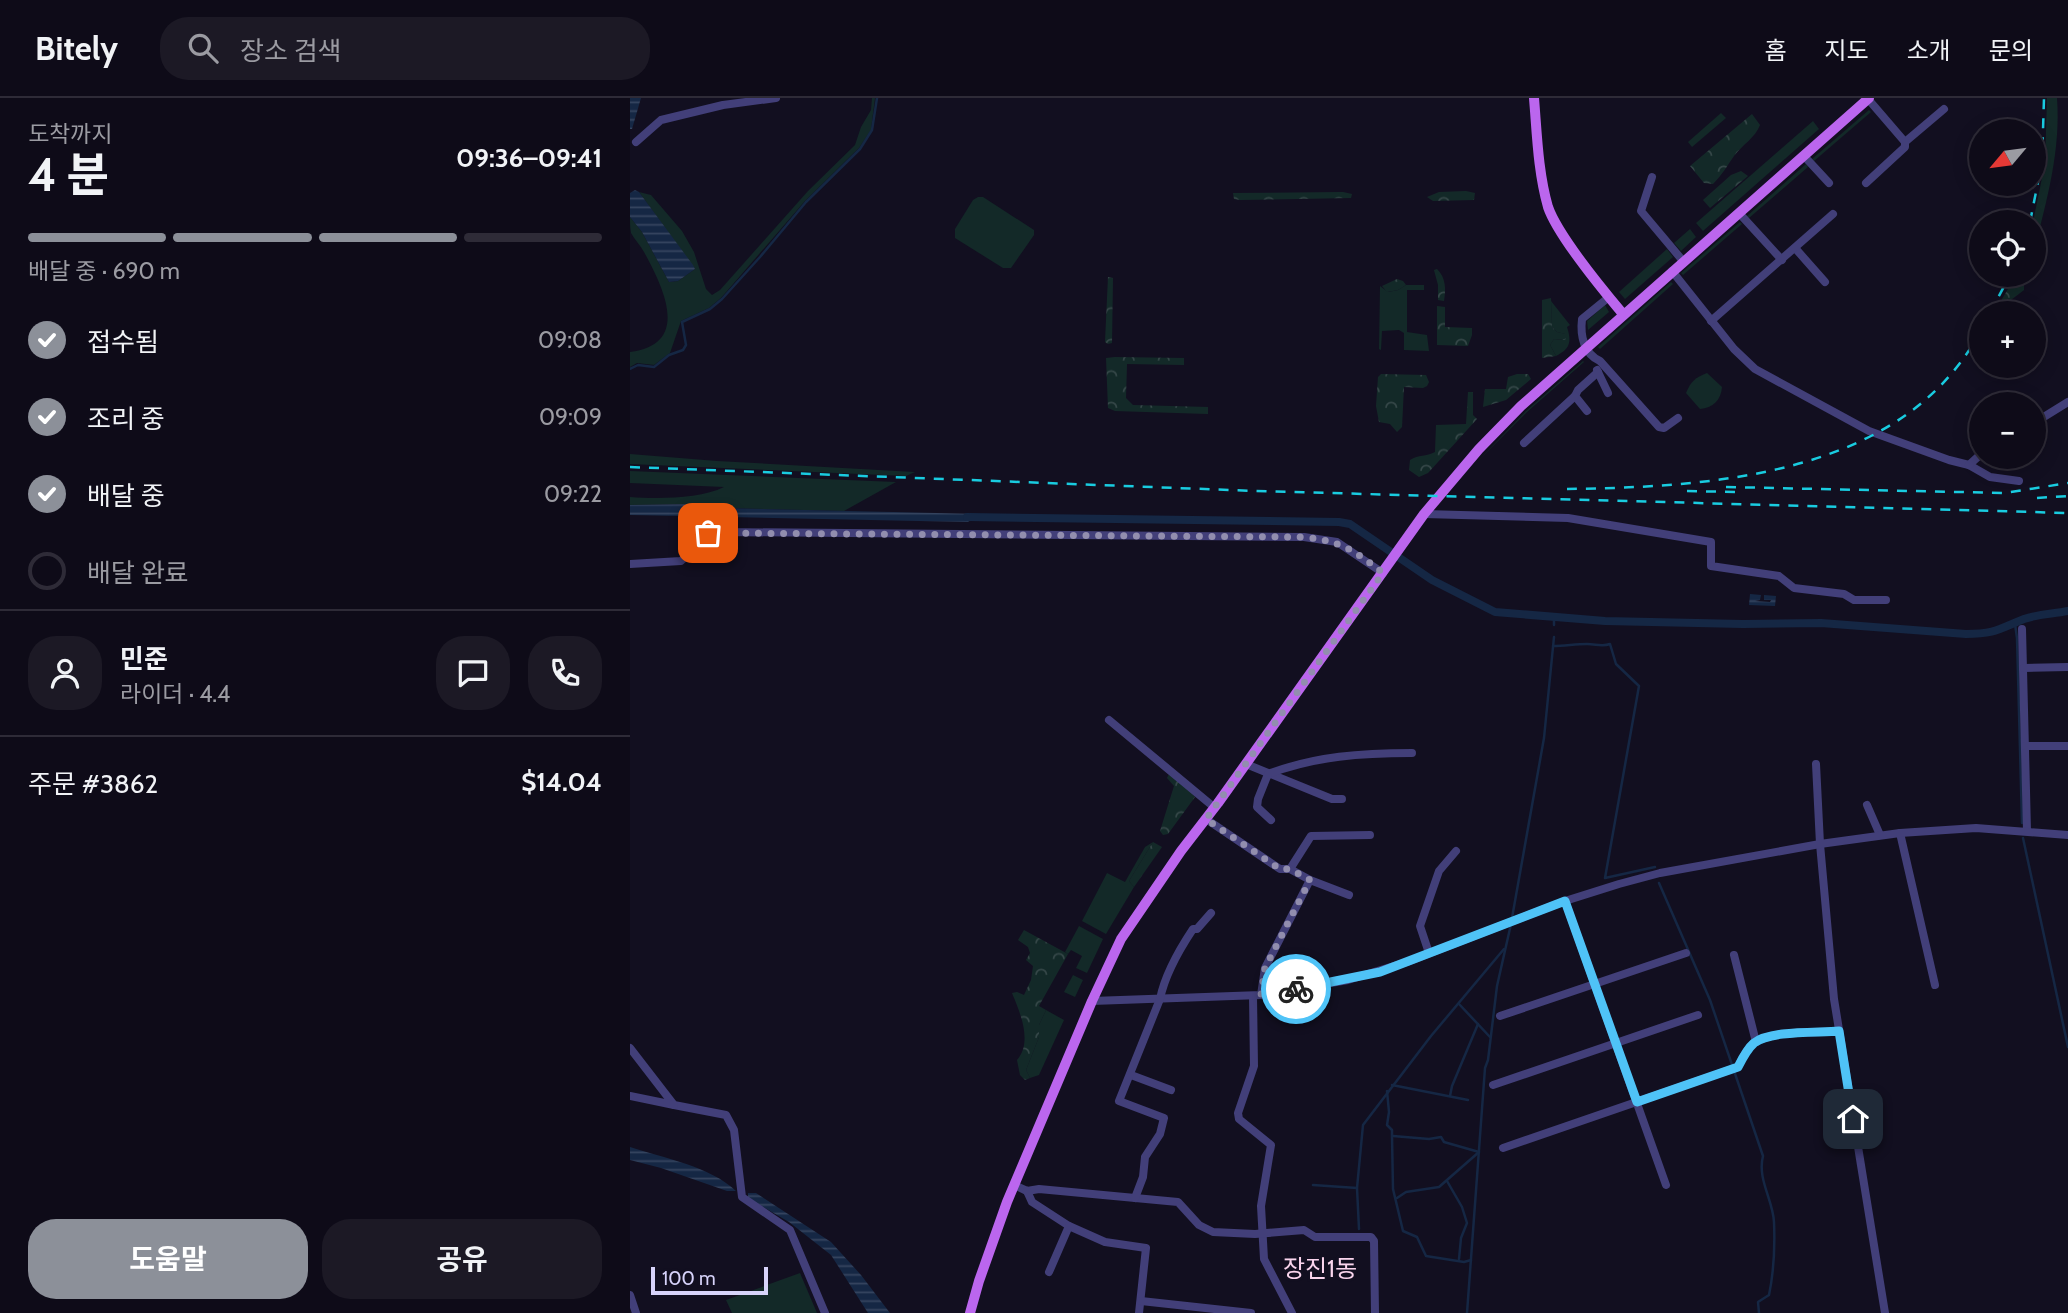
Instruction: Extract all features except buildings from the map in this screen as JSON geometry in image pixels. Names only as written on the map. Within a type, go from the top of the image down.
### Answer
[{"type":"main road","points":[[1534,98],[1544,189],[1549,209],[1558,229],[1623,314]]},
{"type":"main road","points":[[970,1313],[1014,1185],[1121,939],[1424,514],[1494,432],[1589,352],[1623,314],[1869,99]]},
{"type":"street","points":[[636,142],[661,120],[723,104],[776,98]]},
{"type":"street","points":[[1869,99],[1905,142]]},
{"type":"street","points":[[1866,183],[1905,147],[1905,142],[1944,109]]},
{"type":"street","points":[[1804,156],[1829,183]]},
{"type":"street","points":[[1652,177],[1641,211],[1683,261]]},
{"type":"street","points":[[1739,213],[1782,260]]},
{"type":"street","points":[[1711,321],[1833,214]]},
{"type":"street","points":[[1795,248],[1825,282]]},
{"type":"street","points":[[1672,271],[1744,360],[1755,369],[1869,430],[1969,465]]},
{"type":"street","points":[[1608,393],[1580,331],[1582,319],[1609,297]]},
{"type":"street","points":[[1589,352],[1659,428],[1664,428],[1678,418]]},
{"type":"street","points":[[1524,443],[1598,372]]},
{"type":"street","points":[[1575,396],[1587,411]]},
{"type":"street","points":[[2046,416],[2068,402]]},
{"type":"street","points":[[1976,469],[1990,477],[2019,481]]},
{"type":"street","points":[[1424,514],[1568,518],[1711,542],[1711,566],[1779,576],[1794,588],[1844,594],[1854,600],[1886,600]]},
{"type":"street","points":[[630,564],[681,561],[685,559],[698,537],[719,532],[1304,537],[1337,542],[1386,569]]},
{"type":"street","points":[[2022,629],[2027,831]]},
{"type":"street","points":[[2024,668],[2068,667]]},
{"type":"street","points":[[1109,720],[1215,808]]},
{"type":"street","points":[[2025,746],[2068,747]]},
{"type":"street","points":[[1272,820],[1257,807],[1268,774],[1296,764],[1357,753],[1412,753]]},
{"type":"street","points":[[1246,764],[1332,799],[1342,799]]},
{"type":"street","points":[[1816,764],[1820,844],[1839,1031],[1885,1313]]},
{"type":"street","points":[[1867,805],[1881,835]]},
{"type":"street","points":[[1206,819],[1280,869],[1290,869],[1349,895]]},
{"type":"street","points":[[1092,1001],[1257,995],[1324,985],[1369,974],[1565,901],[1660,873],[1820,844],[1900,833],[1976,828],[2068,835]]},
{"type":"street","points":[[1900,833],[1935,985]]},
{"type":"street","points":[[1290,869],[1311,835],[1370,835]]},
{"type":"street","points":[[1429,953],[1420,926],[1439,871],[1456,851]]},
{"type":"street","points":[[1292,1313],[1264,1259],[1261,1206],[1271,1145],[1240,1119],[1238,1113],[1254,1066],[1257,995],[1265,968],[1310,880]]},
{"type":"street","points":[[1565,901],[1666,1185]]},
{"type":"street","points":[[1135,1198],[1143,1177],[1145,1157],[1160,1134],[1164,1118],[1119,1101],[1160,999],[1163,985],[1181,947],[1193,929],[1197,929],[1211,913]]},
{"type":"street","points":[[1500,1016],[1686,953]]},
{"type":"street","points":[[1734,955],[1756,1042]]},
{"type":"street","points":[[1493,1085],[1698,1015]]},
{"type":"street","points":[[1503,1148],[1738,1067],[1756,1042],[1803,1031],[1839,1031]]},
{"type":"street","points":[[630,1048],[674,1105]]},
{"type":"street","points":[[1130,1075],[1171,1090]]},
{"type":"street","points":[[630,1096],[722,1114],[729,1119],[734,1130],[741,1197],[790,1230],[825,1313]]},
{"type":"street","points":[[1014,1185],[1027,1191],[1039,1189],[1178,1202],[1199,1225],[1213,1231],[1262,1233],[1304,1230],[1315,1237],[1371,1237],[1374,1241],[1376,1313]]},
{"type":"street","points":[[1027,1191],[1032,1202],[1069,1226],[1105,1242],[1146,1248],[1139,1313]]},
{"type":"street","points":[[1049,1272],[1069,1226]]},
{"type":"street","points":[[630,1296],[636,1313]]},
{"type":"street","points":[[1141,1301],[1251,1313]]},
{"type":"green space","points":[[872,98],[875,98],[871,130],[859,148],[805,201],[721,298],[709,308],[681,321],[670,353],[654,365],[637,363],[630,367],[630,352],[649,347],[661,338],[667,326],[667,312],[659,281],[631,233],[630,217],[642,232],[669,282],[678,281],[695,269],[639,192],[651,195],[682,231],[694,252],[706,289],[712,295],[720,290],[808,191],[855,145],[871,110]]},
{"type":"green space","points":[[2047,98],[2057,98],[2057,136],[2048,194],[2044,210],[2035,210],[2038,196],[2046,196]]},
{"type":"green space","points":[[1869,110],[1871,112],[1814,161],[1812,159]]},
{"type":"green space","points":[[1721,113],[1726,118],[1692,147],[1688,142]]},
{"type":"green space","points":[[1752,114],[1760,125],[1755,134],[1737,152],[1713,184],[1704,183],[1690,166]]},
{"type":"green space","points":[[1813,121],[1819,129],[1703,231],[1696,223]]},
{"type":"green space","points":[[1806,164],[1808,167],[1749,218],[1747,216]]},
{"type":"green space","points":[[1741,171],[1748,176],[1710,208],[1703,200],[1731,175]]},
{"type":"green space","points":[[1439,192],[1475,193],[1474,200],[1433,201],[1427,197]]},
{"type":"green space","points":[[1233,193],[1352,194],[1351,198],[1240,200],[1234,199]]},
{"type":"green space","points":[[983,197],[1034,230],[1034,235],[1011,268],[1003,268],[955,238],[955,229],[973,200]]},
{"type":"green space","points":[[1740,222],[1742,224],[1683,275],[1681,273]]},
{"type":"green space","points":[[1690,229],[1696,237],[1681,251],[1674,243]]},
{"type":"green space","points":[[1667,249],[1673,257],[1625,299],[1619,292]]},
{"type":"green space","points":[[1437,269],[1445,284],[1444,301],[1438,300],[1434,270]]},
{"type":"green space","points":[[1108,277],[1113,278],[1112,343],[1108,344],[1105,342]]},
{"type":"green space","points":[[1397,279],[1406,285],[1387,292],[1382,286]]},
{"type":"green space","points":[[1671,282],[1673,284],[1600,349],[1598,347]]},
{"type":"green space","points":[[1406,285],[1424,285],[1424,290],[1407,290],[1407,332],[1427,335],[1429,351],[1404,350],[1404,333],[1399,330],[1382,331],[1381,350],[1379,349],[1380,286],[1388,292]]},
{"type":"green space","points":[[2009,287],[2024,287],[2024,290],[2010,301],[2001,301]]},
{"type":"green space","points":[[1551,298],[1552,327],[1557,332],[1566,334],[1566,339],[1554,339],[1550,345],[1556,356],[1542,358],[1542,300]]},
{"type":"green space","points":[[1551,301],[1570,325],[1567,327],[1569,344],[1556,356],[1550,345],[1554,339],[1563,340],[1565,334],[1552,327]]},
{"type":"green space","points":[[1605,305],[1609,312],[1588,330],[1587,321]]},
{"type":"green space","points":[[1437,306],[1445,307],[1445,327],[1472,328],[1468,346],[1437,345]]},
{"type":"green space","points":[[1106,358],[1184,358],[1184,365],[1127,364],[1126,398],[1133,405],[1208,407],[1208,414],[1115,411],[1108,408]]},
{"type":"green space","points":[[1583,361],[1527,412],[1476,463],[1526,411]]},
{"type":"green space","points":[[1707,373],[1722,387],[1718,399],[1712,405],[1700,409],[1686,393],[1694,380]]},
{"type":"green space","points":[[1381,374],[1426,375],[1429,382],[1423,388],[1404,387],[1402,427],[1397,432],[1390,424],[1379,422],[1376,406],[1378,377]]},
{"type":"green space","points":[[1528,374],[1531,379],[1506,400],[1483,407],[1485,389],[1506,389],[1508,377]]},
{"type":"green space","points":[[1468,392],[1473,392],[1473,415],[1477,419],[1428,473],[1419,477],[1409,470],[1410,460],[1435,452],[1436,425],[1466,424]]},
{"type":"green space","points":[[630,454],[915,472],[906,476],[630,464]]},
{"type":"green space","points":[[630,471],[896,482],[844,511],[723,508],[694,504],[630,505],[630,497],[691,496],[724,487],[630,483]]},
{"type":"green space","points":[[1169,774],[1185,785],[1195,797],[1168,834],[1163,835],[1160,831],[1174,786],[1167,778]]},
{"type":"green space","points":[[1153,842],[1129,881],[1134,887],[1106,934],[1082,921],[1107,873],[1125,882],[1145,847]]},
{"type":"green space","points":[[1153,842],[1162,847],[1134,887],[1129,881]]},
{"type":"green space","points":[[1079,926],[1103,939],[1087,973],[1076,968],[1082,956],[1071,950],[1068,954],[1065,952]]},
{"type":"green space","points":[[1024,930],[1068,954],[1039,1006],[1046,1010],[1026,1070],[1030,1078],[1025,1080],[1020,1075],[1017,1060],[1022,1053],[1025,1036],[1012,993],[1024,995],[1031,980],[1033,966],[1026,960],[1030,953],[1028,947],[1018,940]]},
{"type":"green space","points":[[1073,975],[1083,980],[1075,997],[1064,992]]},
{"type":"green space","points":[[1046,1010],[1064,1020],[1039,1075],[1030,1078],[1026,1070]]},
{"type":"green space","points":[[800,1273],[817,1313],[732,1313],[726,1300]]},
{"type":"water","points":[[630,98],[641,98],[632,129],[630,129]]},
{"type":"water","points":[[635,190],[695,269],[678,281],[669,282],[642,232],[630,217],[630,193]]},
{"type":"water","points":[[694,504],[723,508],[980,514],[968,522],[630,515],[630,505]]},
{"type":"water","points":[[1750,594],[1761,595],[1760,600],[1755,601],[1770,602],[1771,600],[1764,600],[1764,595],[1776,596],[1775,606],[1749,605]]},
{"type":"water","points":[[630,1147],[700,1169],[736,1191],[727,1191],[630,1160]]},
{"type":"water","points":[[748,1193],[756,1193],[831,1242],[890,1313],[868,1313],[831,1255],[789,1222],[748,1198]]},
{"type":"waterway","points":[[630,369],[638,365],[654,367],[669,355],[683,350],[686,345],[682,322],[710,309],[722,299],[806,202],[860,149],[872,130],[877,98]]},
{"type":"waterway","points":[[967,517],[1339,522],[1350,524],[1432,580],[1495,612],[1605,621],[1821,623],[1976,634],[1991,632],[2029,617],[2068,611]]},
{"type":"waterway","points":[[1554,618],[1554,625]]},
{"type":"waterway","points":[[2015,624],[2022,823]]},
{"type":"waterway","points":[[1512,918],[1544,738],[1554,637]]},
{"type":"waterway","points":[[1553,646],[1610,644],[1616,664],[1639,686],[1605,878],[1655,867]]},
{"type":"waterway","points":[[2023,838],[2068,1047]]},
{"type":"waterway","points":[[1659,883],[1710,1000],[1763,1156],[1762,1173],[1774,1222],[1774,1249],[1769,1295],[1758,1302],[1759,1313]]},
{"type":"waterway","points":[[1467,1313],[1485,1068],[1497,986],[1511,924]]},
{"type":"waterway","points":[[1359,1229],[1357,1188],[1363,1125],[1431,1036],[1504,949]]},
{"type":"waterway","points":[[1459,1004],[1490,1037]]},
{"type":"waterway","points":[[1450,1096],[1478,1024]]},
{"type":"waterway","points":[[1392,1085],[1468,1100]]},
{"type":"waterway","points":[[1387,1091],[1387,1125],[1392,1130],[1393,1189],[1403,1231],[1417,1237],[1426,1256],[1464,1262],[1471,1260]]},
{"type":"waterway","points":[[1393,1136],[1429,1139],[1441,1137],[1444,1142],[1479,1152]]},
{"type":"waterway","points":[[1397,1198],[1406,1192],[1439,1187],[1479,1152]]},
{"type":"waterway","points":[[1447,1181],[1462,1207],[1467,1223],[1461,1238],[1459,1259]]},
{"type":"waterway","points":[[1313,1185],[1357,1188]]},
{"type":"railway","points":[[2032,210],[2042,162],[2044,98]]},
{"type":"railway","points":[[1996,301],[2004,287]]},
{"type":"railway","points":[[1567,489],[1682,484],[1800,464],[1854,444],[1904,416],[1947,379],[1969,347]]},
{"type":"railway","points":[[630,467],[1255,491],[2068,513]]},
{"type":"railway","points":[[1726,487],[2005,493],[2068,483]]},
{"type":"railway","points":[[1687,491],[1736,492]]},
{"type":"railway","points":[[2037,498],[2068,496]]},
{"type":"way so far","points":[[708,533],[1304,537],[1337,542],[1367,560],[1383,573],[1206,819],[1280,869],[1290,869],[1310,880],[1265,968],[1261,995],[1296,989]]},
{"type":"district","name":"장진1동","points":[[1320,1269]]},
{"type":"route","points":[[1296,989],[1380,972],[1565,901],[1637,1102],[1738,1067],[1756,1042],[1803,1031],[1839,1031],[1853,1119]]}]
